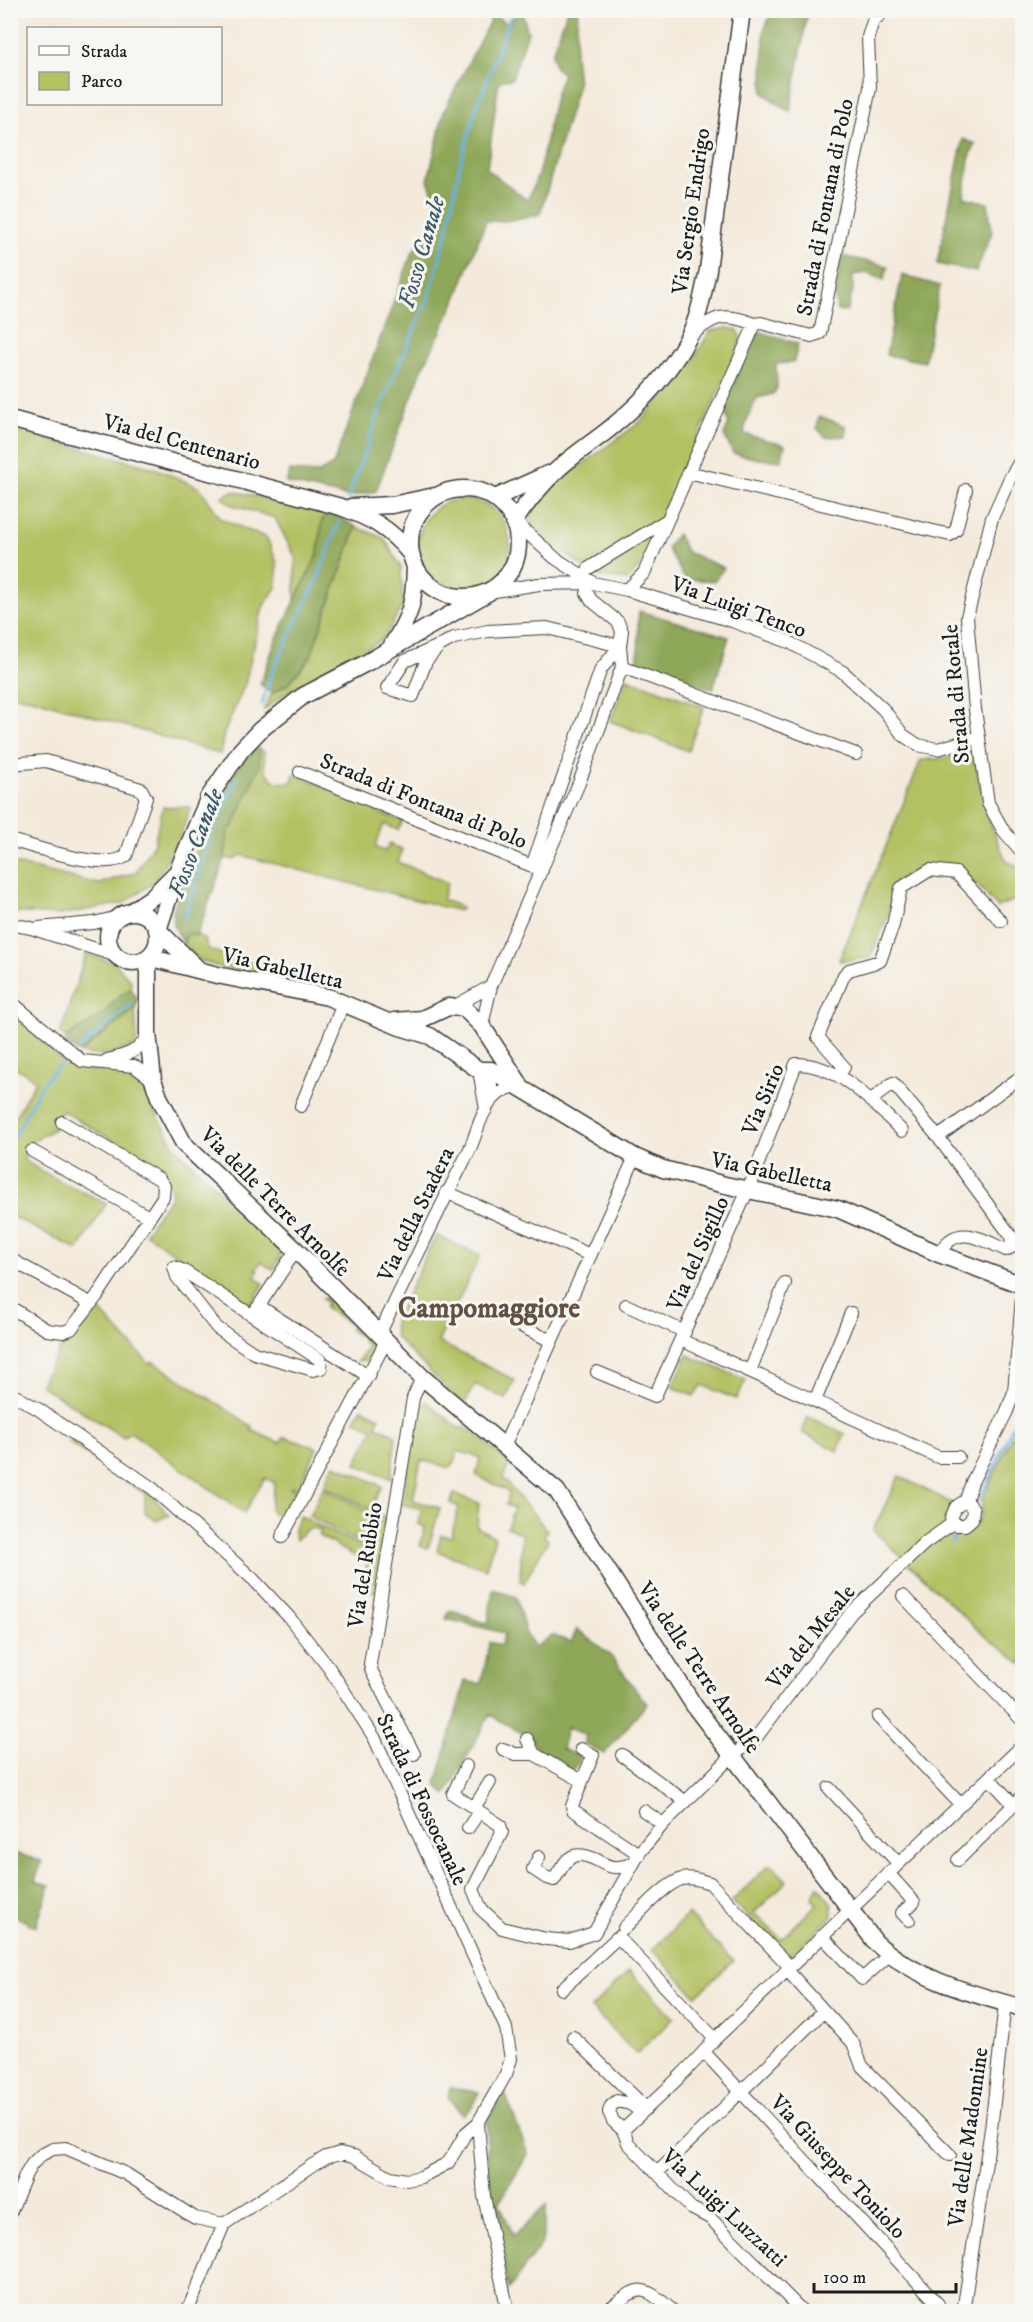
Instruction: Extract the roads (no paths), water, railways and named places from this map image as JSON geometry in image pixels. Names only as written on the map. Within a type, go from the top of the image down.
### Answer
[{"type":"street","name":"Via Sergio Endrigo","points":[[514,521],[532,496],[557,470],[614,426],[649,393],[688,338],[701,304],[708,270],[742,10]]},
{"type":"street","name":"Strada di Fontana di Polo","points":[[755,324],[761,322],[811,336],[820,333],[870,88],[868,37],[873,21],[885,10]]},
{"type":"street","points":[[627,590],[644,573],[755,324],[737,317],[719,318],[707,321],[688,338]]},
{"type":"street","name":"Via del Centenario","points":[[10,418],[341,507],[375,521],[399,540],[412,560]]},
{"type":"street","name":"Strada di Rotale","points":[[1023,458],[1010,478],[992,518],[967,617],[988,803],[1003,830],[1023,852]]},
{"type":"street","name":"Via Sergio Endrigo","points":[[495,498],[557,470]]},
{"type":"street","points":[[688,472],[950,535],[956,530],[966,490]]},
{"type":"street","points":[[10,924],[31,928],[136,962],[148,957],[157,946],[158,930],[178,870],[209,796],[222,776],[260,730],[303,696],[390,648],[489,592],[502,583],[512,569],[518,554],[519,537],[514,521],[506,508],[495,498],[481,491],[450,490],[436,496],[423,507],[414,520],[410,536],[414,598],[406,623],[390,648]]},
{"type":"street","name":"Via del Centenario","points":[[341,507],[392,505],[436,496]]},
{"type":"street","points":[[589,568],[667,520]]},
{"type":"street","name":"Via Luigi Tenco","points":[[514,521],[590,588]]},
{"type":"street","points":[[412,560],[425,582],[439,592],[455,597],[472,597],[489,592]]},
{"type":"street","name":"Via Luigi Tenco","points":[[489,592],[539,584],[627,590],[732,621],[789,642],[843,672],[883,709],[903,735],[918,745],[938,749],[979,737]]},
{"type":"street","name":"Strada di Fontana di Polo","points":[[537,868],[579,783],[622,667],[620,646],[622,631],[618,621],[591,600],[590,588]]},
{"type":"street","points":[[439,646],[426,661],[413,696],[387,688],[405,661],[454,638],[488,631],[547,628],[620,646]]},
{"type":"street","name":"Strada di Fontana di Polo","points":[[482,1026],[491,986],[537,868],[601,669],[620,646]]},
{"type":"street","points":[[622,667],[856,754]]},
{"type":"street","points":[[10,764],[46,760],[141,789],[146,798],[126,856],[119,861],[83,860],[10,840]]},
{"type":"street","name":"Strada di Fontana di Polo","points":[[300,772],[537,868]]},
{"type":"street","points":[[120,958],[108,941],[112,924],[152,897],[178,870]]},
{"type":"street","points":[[839,1076],[844,1066],[818,1037],[844,975],[849,970],[880,961],[893,925],[901,888],[930,870],[956,873],[1001,921]]},
{"type":"street","name":"Via Gabelletta","points":[[164,911],[166,929],[176,948]]},
{"type":"street","points":[[31,928],[94,922],[124,914],[147,916],[158,930]]},
{"type":"street","name":"Via Gabelletta","points":[[158,930],[192,969]]},
{"type":"street","name":"Via Gabelletta","points":[[148,957],[192,969],[328,997],[440,1041],[485,1070],[521,1086],[636,1157],[663,1169],[838,1209],[939,1254],[1023,1285]]},
{"type":"street","name":"Via delle Terre Arnolfe","points":[[148,957],[148,1033],[153,1080],[159,1097],[184,1144],[296,1250],[422,1377],[557,1491],[695,1707],[876,1943],[889,1955],[918,1974],[1023,2008]]},
{"type":"street","name":"Via delle Terre Arnolfe","points":[[120,958],[138,977],[147,996]]},
{"type":"street","points":[[147,996],[156,976],[168,970],[192,969]]},
{"type":"street","points":[[440,1041],[436,1028],[437,1020],[448,1009],[491,986]]},
{"type":"street","points":[[10,1001],[82,1061],[134,1066],[153,1080]]},
{"type":"street","points":[[301,1106],[343,1004]]},
{"type":"street","name":"Via Gabelletta","points":[[388,1021],[408,1022],[448,1009],[464,1008],[482,1026],[521,1086]]},
{"type":"street","points":[[93,1062],[134,1052],[144,1044],[148,1033]]},
{"type":"street","points":[[489,1105],[485,1070],[499,1060],[500,1054]]},
{"type":"street","name":"Via Sirio","points":[[748,1190],[796,1064],[820,1067],[839,1076],[902,1131]]},
{"type":"street","points":[[938,1137],[1023,1076]]},
{"type":"street","points":[[870,1101],[893,1083],[938,1137],[1011,1236],[1018,1249],[1006,1250],[967,1234],[953,1239],[942,1248],[939,1254]]},
{"type":"street","points":[[489,1105],[503,1090],[521,1086]]},
{"type":"street","name":"Via della Stadera","points":[[383,1338],[447,1192],[469,1152],[489,1105]]},
{"type":"street","points":[[10,1307],[47,1330],[63,1332],[76,1324],[163,1197],[164,1186],[159,1179],[63,1122]]},
{"type":"street","points":[[32,1151],[149,1217]]},
{"type":"street","points":[[504,1446],[636,1157]]},
{"type":"street","name":"Via del Sigillo","points":[[597,1372],[655,1396],[748,1190]]},
{"type":"street","points":[[447,1192],[590,1255]]},
{"type":"street","points":[[255,1311],[296,1250]]},
{"type":"street","points":[[10,1259],[90,1303]]},
{"type":"street","points":[[255,1311],[320,1360],[321,1368],[313,1370],[254,1353],[217,1328],[177,1277],[174,1267],[184,1271],[255,1311],[368,1376]]},
{"type":"street","points":[[750,1371],[784,1283]]},
{"type":"street","name":"Via del Mesale","points":[[953,1523],[951,1518],[953,1513],[966,1500],[972,1482],[1014,1392],[1023,1297]]},
{"type":"street","name":"Via del Sigillo","points":[[626,1305],[750,1371],[815,1401],[938,1456],[958,1457]]},
{"type":"street","points":[[815,1401],[851,1313]]},
{"type":"street","points":[[515,1323],[551,1341]]},
{"type":"street","points":[[282,1537],[368,1376],[383,1338]]},
{"type":"street","name":"Via del Rubbio","points":[[414,1754],[370,1664],[411,1406],[416,1386],[422,1377]]},
{"type":"street","name":"Strada di Fossocanale","points":[[10,1393],[38,1409],[152,1488],[253,1579],[288,1616],[329,1668],[374,1737],[506,2028],[511,2059],[506,2074],[478,2123]]},
{"type":"street","name":"Via del Mesale","points":[[477,1810],[500,1825],[502,1832],[473,1889],[481,1909],[502,1928],[517,1934],[568,1941],[594,1933],[638,1856],[663,1824],[732,1756],[755,1739],[851,1612],[925,1543],[953,1523],[965,1525],[972,1519],[974,1509],[966,1500]]},
{"type":"street","points":[[903,1596],[1023,1720]]},
{"type":"street","points":[[878,1718],[961,1804]]},
{"type":"street","points":[[527,1739],[534,1754]]},
{"type":"street","points":[[622,2130],[898,1863],[1023,1746]]},
{"type":"street","points":[[503,1749],[515,1754],[534,1754],[582,1781]]},
{"type":"street","points":[[581,1749],[593,1755],[572,1806],[573,1810],[638,1856]]},
{"type":"street","points":[[622,1755],[686,1802]]},
{"type":"street","points":[[466,1766],[453,1794],[477,1810]]},
{"type":"street","points":[[958,1860],[1018,1801],[989,1778]]},
{"type":"street","points":[[468,1828],[490,1782]]},
{"type":"street","points":[[829,1788],[898,1863]]},
{"type":"street","points":[[644,1811],[663,1824]]},
{"type":"street","points":[[585,1813],[638,1856]]},
{"type":"street","points":[[539,1857],[533,1869],[554,1880],[568,1858],[577,1854],[616,1868],[638,1856]]},
{"type":"street","points":[[888,1873],[914,1902],[902,1913],[909,1920]]},
{"type":"street","points":[[624,1928],[672,1883],[697,1878],[710,1883],[789,1968],[853,2043],[862,2066],[950,2155]]},
{"type":"street","points":[[822,1936],[862,1979],[889,1955]]},
{"type":"street","points":[[562,1989],[618,1937],[715,2039]]},
{"type":"street","name":"Via delle Madonnine","points":[[963,2312],[986,2166],[1005,2003]]},
{"type":"street","points":[[657,2173],[824,2011]]},
{"type":"street","points":[[573,2037],[644,2110]]},
{"type":"street","name":"Via Giuseppe Toniolo","points":[[704,2052],[938,2304],[937,2312]]},
{"type":"street","name":"Via Luigi Luzzatti","points":[[644,2110],[617,2102],[611,2106],[609,2112],[628,2143],[657,2173],[691,2208],[710,2218],[803,2312]]},
{"type":"street","points":[[187,2312],[224,2224],[326,2157],[340,2153],[354,2156],[390,2177],[406,2180],[421,2177],[448,2163],[466,2133],[478,2123]]},
{"type":"street","points":[[478,2123],[484,2196],[508,2312]]},
{"type":"street","points":[[10,2213],[32,2164],[41,2155],[53,2149],[66,2148],[126,2174],[195,2218],[224,2224]]},
{"type":"street","points":[[605,2312],[635,2289],[644,2289],[652,2293],[674,2312]]},
{"type":"waterway","name":"Fosso Canale","points":[[348,498],[381,406],[429,296],[447,232],[460,164],[476,108],[513,10]]},
{"type":"waterway","name":"Fosso Canale","points":[[262,704],[271,674],[318,578],[339,522]]},
{"type":"waterway","name":"Fosso Canale","points":[[184,919],[210,837],[237,778]]},
{"type":"waterway","name":"Fosso Canale","points":[[80,1048],[132,1004]]},
{"type":"waterway","name":"Fosso Canale","points":[[10,1142],[38,1091],[61,1065]]},
{"type":"waterway","points":[[977,1501],[1021,1408],[1022,1397]]},
{"type":"waterway","points":[[951,1543],[958,1533]]},
{"type":"district","name":"Campomaggiore","points":[[489,1307]]}]
